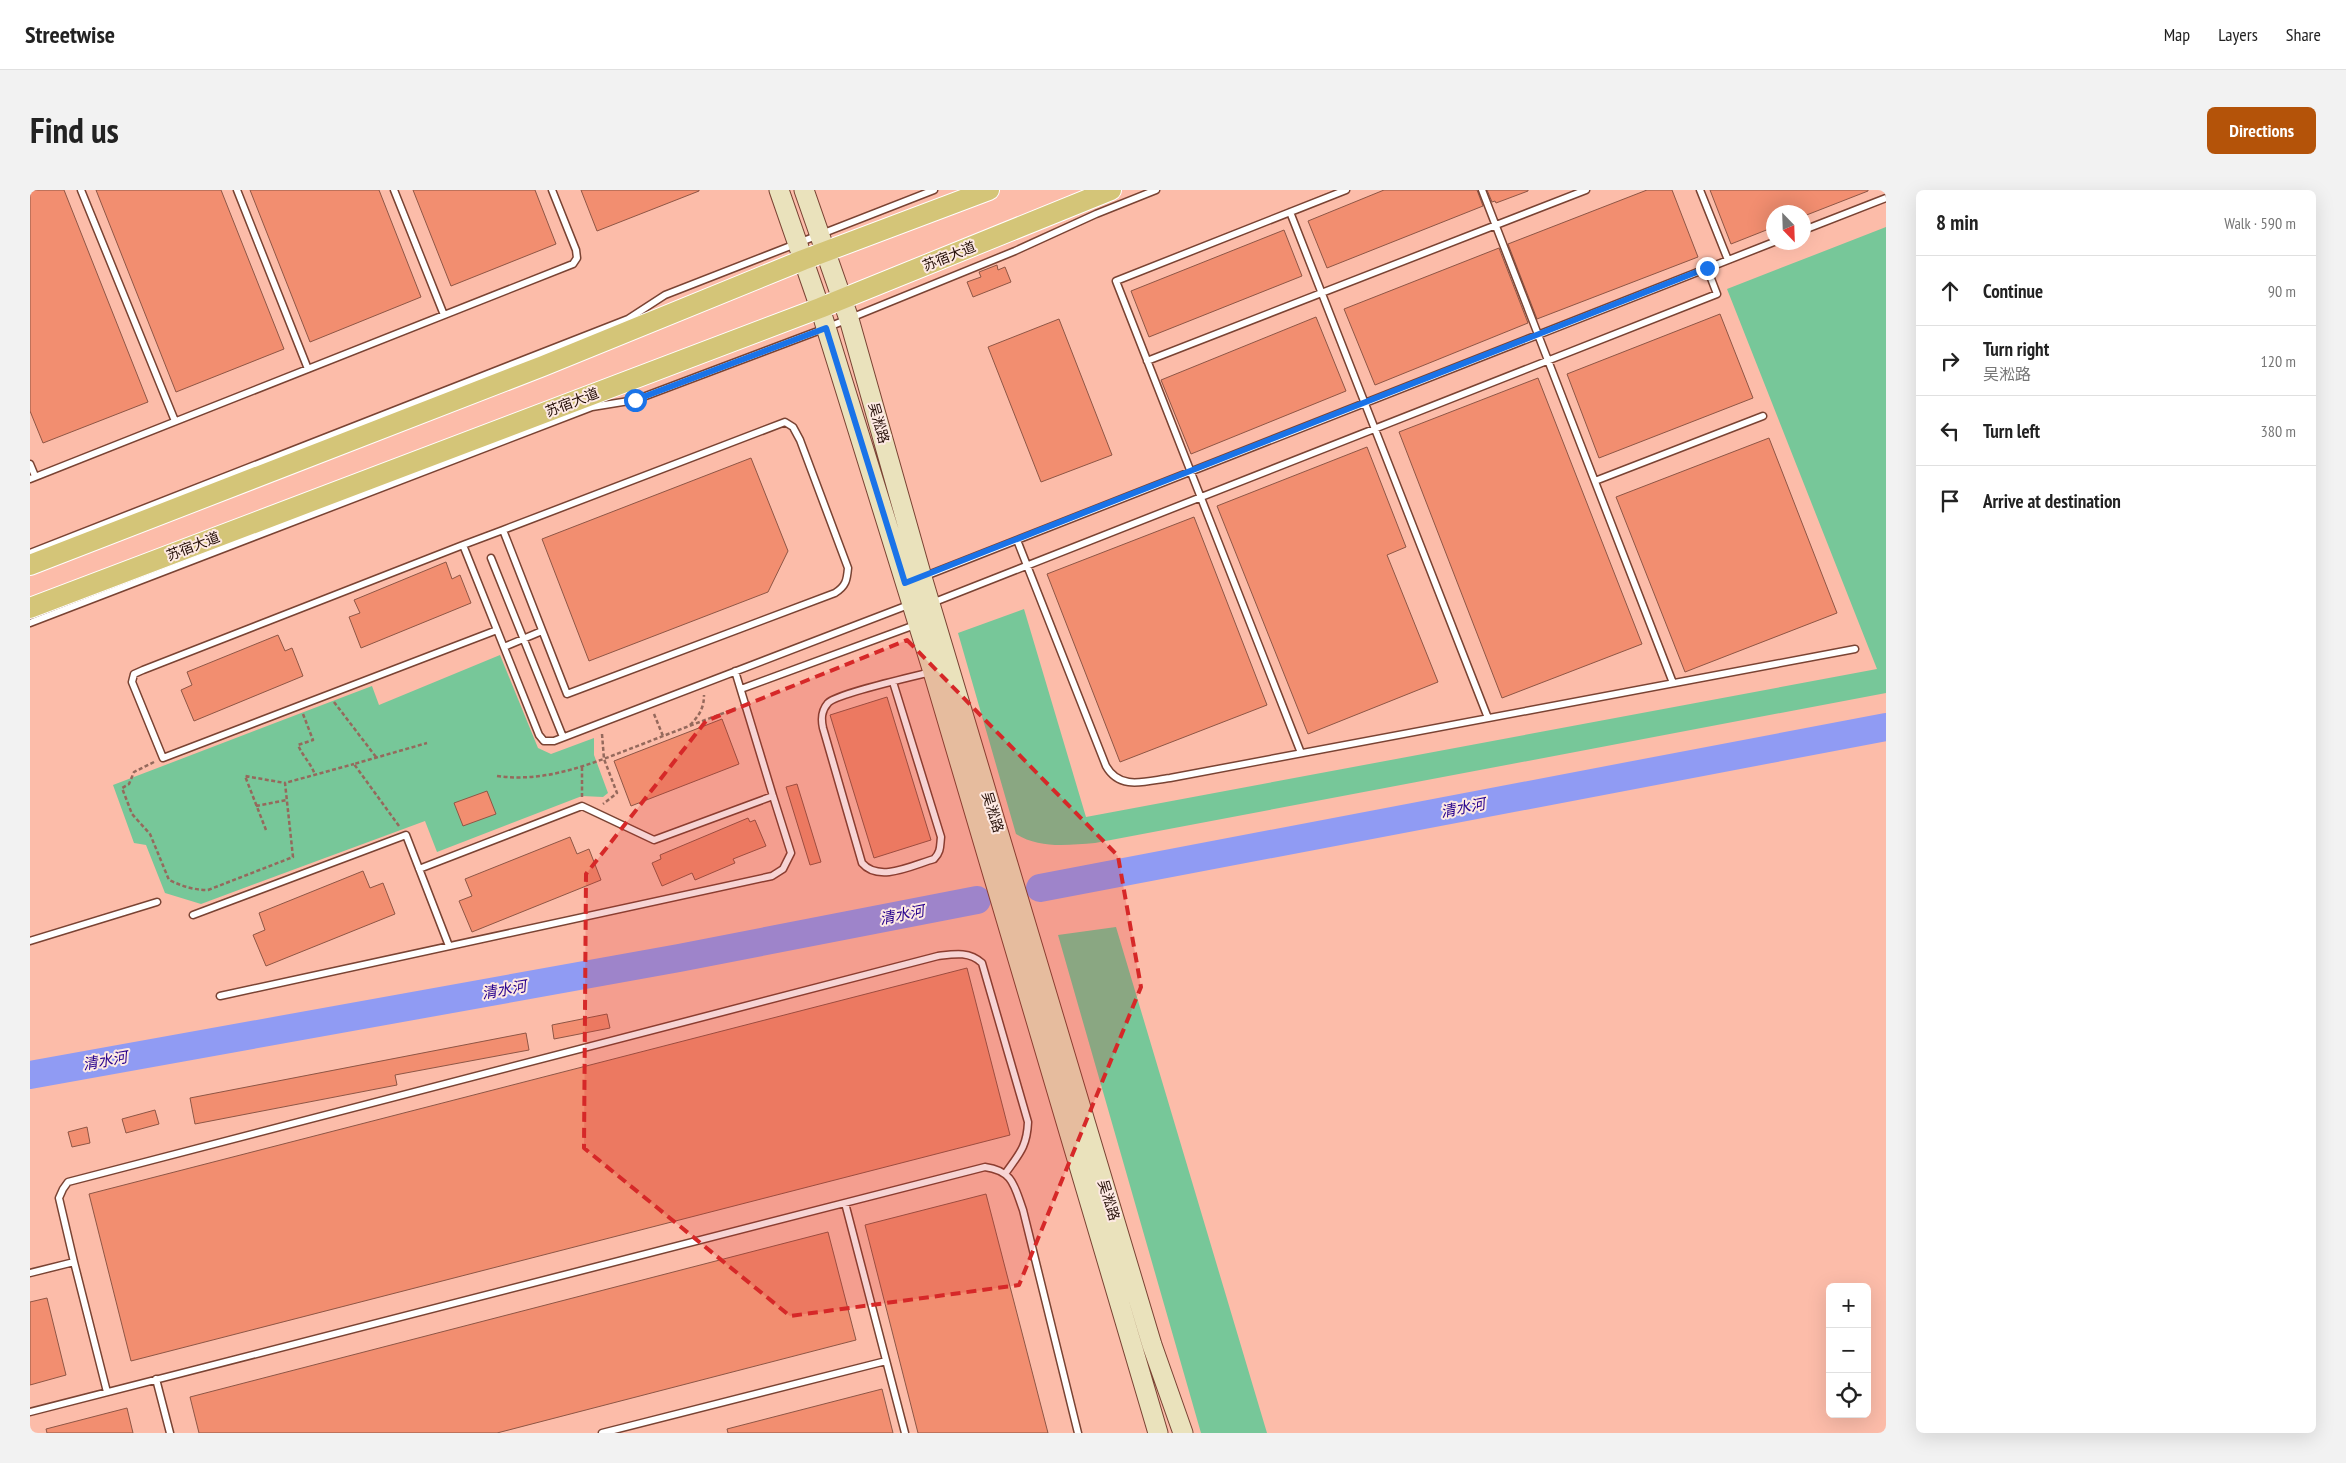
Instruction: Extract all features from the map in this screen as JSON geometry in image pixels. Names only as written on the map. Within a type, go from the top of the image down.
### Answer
[{"type":"main road","name":"吴淞路","points":[[779,190],[914,580],[1152,1345],[1183,1433]]},
{"type":"main road","name":"吴淞路","points":[[804,190],[849,318],[914,580]]},
{"type":"main road","points":[[30,565],[543,366],[800,251],[989,190]]},
{"type":"main road","name":"苏宿大道","points":[[30,608],[820,308],[1111,190]]},
{"type":"main road","name":"吴淞路","points":[[923,609],[933,672],[1158,1433]]},
{"type":"lane","points":[[81,190],[175,421]]},
{"type":"lane","points":[[237,190],[308,369]]},
{"type":"lane","points":[[394,190],[444,315]]},
{"type":"lane","points":[[30,464],[33,478],[573,264],[577,258],[576,250],[552,190]]},
{"type":"lane","points":[[822,243],[934,190]]},
{"type":"lane","points":[[30,623],[592,407],[635,400],[826,328],[1015,251],[1096,214],[1156,190]]},
{"type":"lane","points":[[1301,753],[1116,281],[1346,190]]},
{"type":"lane","points":[[1482,190],[1673,683]]},
{"type":"lane","points":[[1147,361],[1586,190]]},
{"type":"lane","points":[[1700,190],[1728,260]]},
{"type":"lane","points":[[1811,227],[1886,198]]},
{"type":"lane","points":[[1290,212],[1488,718]]},
{"type":"lane","points":[[914,580],[1766,245]]},
{"type":"lane","points":[[30,553],[628,319],[665,295],[800,251]]},
{"type":"lane","points":[[741,689],[1027,565],[1717,294],[1707,268]]},
{"type":"lane","points":[[1595,481],[1763,416]]},
{"type":"lane","points":[[497,630],[163,758],[132,682],[134,674],[463,545],[785,422],[793,427],[800,440],[848,568],[847,580],[843,588],[835,593],[567,694],[504,530]]},
{"type":"lane","points":[[1017,540],[1112,776],[1120,781],[1131,783],[1170,778],[1855,649]]},
{"type":"lane","points":[[463,545],[539,735],[544,741],[554,741],[735,671],[923,609]]},
{"type":"lane","points":[[491,558],[563,737]]},
{"type":"lane","points":[[504,647],[542,631]]},
{"type":"lane","points":[[220,996],[772,876],[783,870],[791,853],[735,671]]},
{"type":"lane","points":[[893,682],[941,837],[939,854],[934,859],[886,873],[874,872],[862,863],[821,718],[829,701],[893,682],[933,672]]},
{"type":"lane","points":[[419,869],[582,806],[654,840],[773,796]]},
{"type":"lane","points":[[193,915],[406,835],[449,946]]},
{"type":"lane","points":[[30,941],[156,902]]},
{"type":"lane","points":[[107,1392],[60,1198],[63,1188],[68,1182],[938,956],[961,954],[975,956],[982,963],[1028,1122],[1027,1138],[1005,1174]]},
{"type":"lane","points":[[30,1412],[985,1167],[1000,1169],[1011,1180],[1023,1210],[1078,1433]]},
{"type":"lane","points":[[845,1203],[905,1433]]},
{"type":"lane","points":[[30,1273],[74,1262]]},
{"type":"lane","points":[[602,1433],[886,1361]]},
{"type":"lane","points":[[156,1379],[170,1433]]},
{"type":"path","points":[[689,726],[698,717],[704,703],[704,683]]},
{"type":"path","points":[[328,694],[376,757]]},
{"type":"path","points":[[650,704],[663,736]]},
{"type":"path","points":[[497,776],[514,779],[545,776],[582,767],[746,705]]},
{"type":"path","points":[[300,706],[313,740],[298,745],[302,756],[312,764],[315,774]]},
{"type":"path","points":[[594,811],[617,793],[604,759],[602,722]]},
{"type":"path","points":[[266,830],[245,776],[285,783],[427,743]]},
{"type":"path","points":[[163,758],[134,772],[129,784],[122,788],[132,814],[150,834],[169,880],[190,889],[208,890],[294,857],[285,783]]},
{"type":"path","points":[[354,764],[406,835]]},
{"type":"path","points":[[582,767],[582,806]]},
{"type":"path","points":[[256,806],[287,800]]},
{"type":"highlighted area","points":[[907,640],[1118,856],[1141,987],[1019,1285],[790,1316],[584,1148],[586,874],[706,721]]},
{"type":"green space","points":[[1886,227],[1886,693],[1095,843],[1044,844],[1025,839],[1016,834],[958,633],[1024,609],[1086,817],[1877,669],[1727,289]]},
{"type":"green space","points":[[500,655],[538,748],[551,754],[594,738],[594,755],[608,793],[603,797],[582,796],[437,852],[425,821],[201,904],[165,893],[146,845],[134,843],[113,785],[372,686],[379,705]]},
{"type":"green space","points":[[1116,927],[1267,1433],[1201,1433],[1058,935]]},
{"type":"building","points":[[30,190],[64,190],[148,402],[43,443],[30,411]]},
{"type":"building","points":[[96,190],[221,190],[284,349],[176,392]]},
{"type":"building","points":[[250,190],[379,190],[421,297],[310,342]]},
{"type":"building","points":[[413,190],[535,190],[556,244],[451,286]]},
{"type":"building","points":[[581,190],[699,190],[699,191],[597,231]]},
{"type":"building","points":[[1384,190],[1477,190],[1483,206],[1327,268],[1308,221]]},
{"type":"building","points":[[1487,190],[1528,191],[1496,203],[1495,201],[1492,202]]},
{"type":"building","points":[[1647,190],[1672,190],[1698,257],[1537,319],[1508,244]]},
{"type":"building","points":[[1710,190],[1868,190],[1811,213],[1811,205],[1766,205],[1766,230],[1731,244]]},
{"type":"building","points":[[1284,230],[1302,276],[1149,337],[1131,291]]},
{"type":"building","points":[[1499,248],[1528,323],[1375,385],[1344,309]]},
{"type":"building","points":[[997,265],[998,270],[1005,267],[1011,282],[973,297],[967,282],[981,277],[979,272]]},
{"type":"building","points":[[1720,314],[1753,398],[1599,458],[1567,374]]},
{"type":"building","points":[[1316,317],[1346,391],[1191,454],[1161,380]]},
{"type":"building","points":[[1059,319],[1112,455],[1041,482],[988,347]]},
{"type":"building","points":[[1538,378],[1642,644],[1502,698],[1399,432]]},
{"type":"building","points":[[1769,438],[1837,613],[1685,672],[1616,497]]},
{"type":"building","points":[[1367,447],[1406,547],[1387,555],[1438,682],[1308,734],[1217,506]]},
{"type":"building","points":[[751,458],[788,551],[768,592],[589,661],[542,539]]},
{"type":"building","points":[[1194,517],[1267,705],[1120,762],[1047,574]]},
{"type":"building","points":[[446,562],[452,579],[460,575],[471,603],[361,648],[349,617],[360,613],[354,600]]},
{"type":"building","points":[[278,635],[285,651],[292,648],[303,676],[194,721],[181,690],[192,685],[187,672]]},
{"type":"building","points":[[887,697],[931,840],[874,858],[830,715]]},
{"type":"building","points":[[722,719],[739,764],[631,806],[614,761]]},
{"type":"building","points":[[797,784],[821,862],[810,865],[786,787]]},
{"type":"building","points":[[487,791],[496,814],[463,826],[454,803]]},
{"type":"building","points":[[748,818],[750,822],[755,820],[766,846],[733,859],[735,863],[695,880],[692,873],[662,886],[652,863],[661,859],[660,855]]},
{"type":"building","points":[[570,837],[577,854],[589,849],[601,880],[472,932],[459,901],[472,896],[465,879]]},
{"type":"building","points":[[363,871],[370,888],[383,883],[395,914],[266,966],[253,935],[265,930],[259,913]]},
{"type":"building","points":[[967,968],[1010,1135],[131,1361],[89,1194]]},
{"type":"building","points":[[607,1014],[610,1028],[554,1039],[552,1025]]},
{"type":"building","points":[[526,1033],[529,1050],[395,1075],[397,1085],[195,1124],[190,1098]]},
{"type":"building","points":[[155,1110],[159,1124],[126,1133],[122,1119]]},
{"type":"building","points":[[87,1127],[90,1143],[72,1147],[68,1132]]},
{"type":"building","points":[[986,1194],[1048,1433],[918,1433],[865,1225]]},
{"type":"building","points":[[828,1232],[856,1340],[497,1433],[199,1433],[190,1397]]},
{"type":"building","points":[[47,1298],[66,1375],[30,1385],[30,1302]]},
{"type":"building","points":[[882,1389],[893,1433],[728,1433],[727,1429]]},
{"type":"building","points":[[127,1408],[133,1433],[47,1433],[46,1429]]},
{"type":"waterway","name":"清水河","points":[[1040,888],[1886,727]]},
{"type":"waterway","name":"清水河","points":[[30,1075],[679,958],[977,900]]},
{"type":"route","points":[[635,400],[826,328],[905,583],[1707,268]]}]
